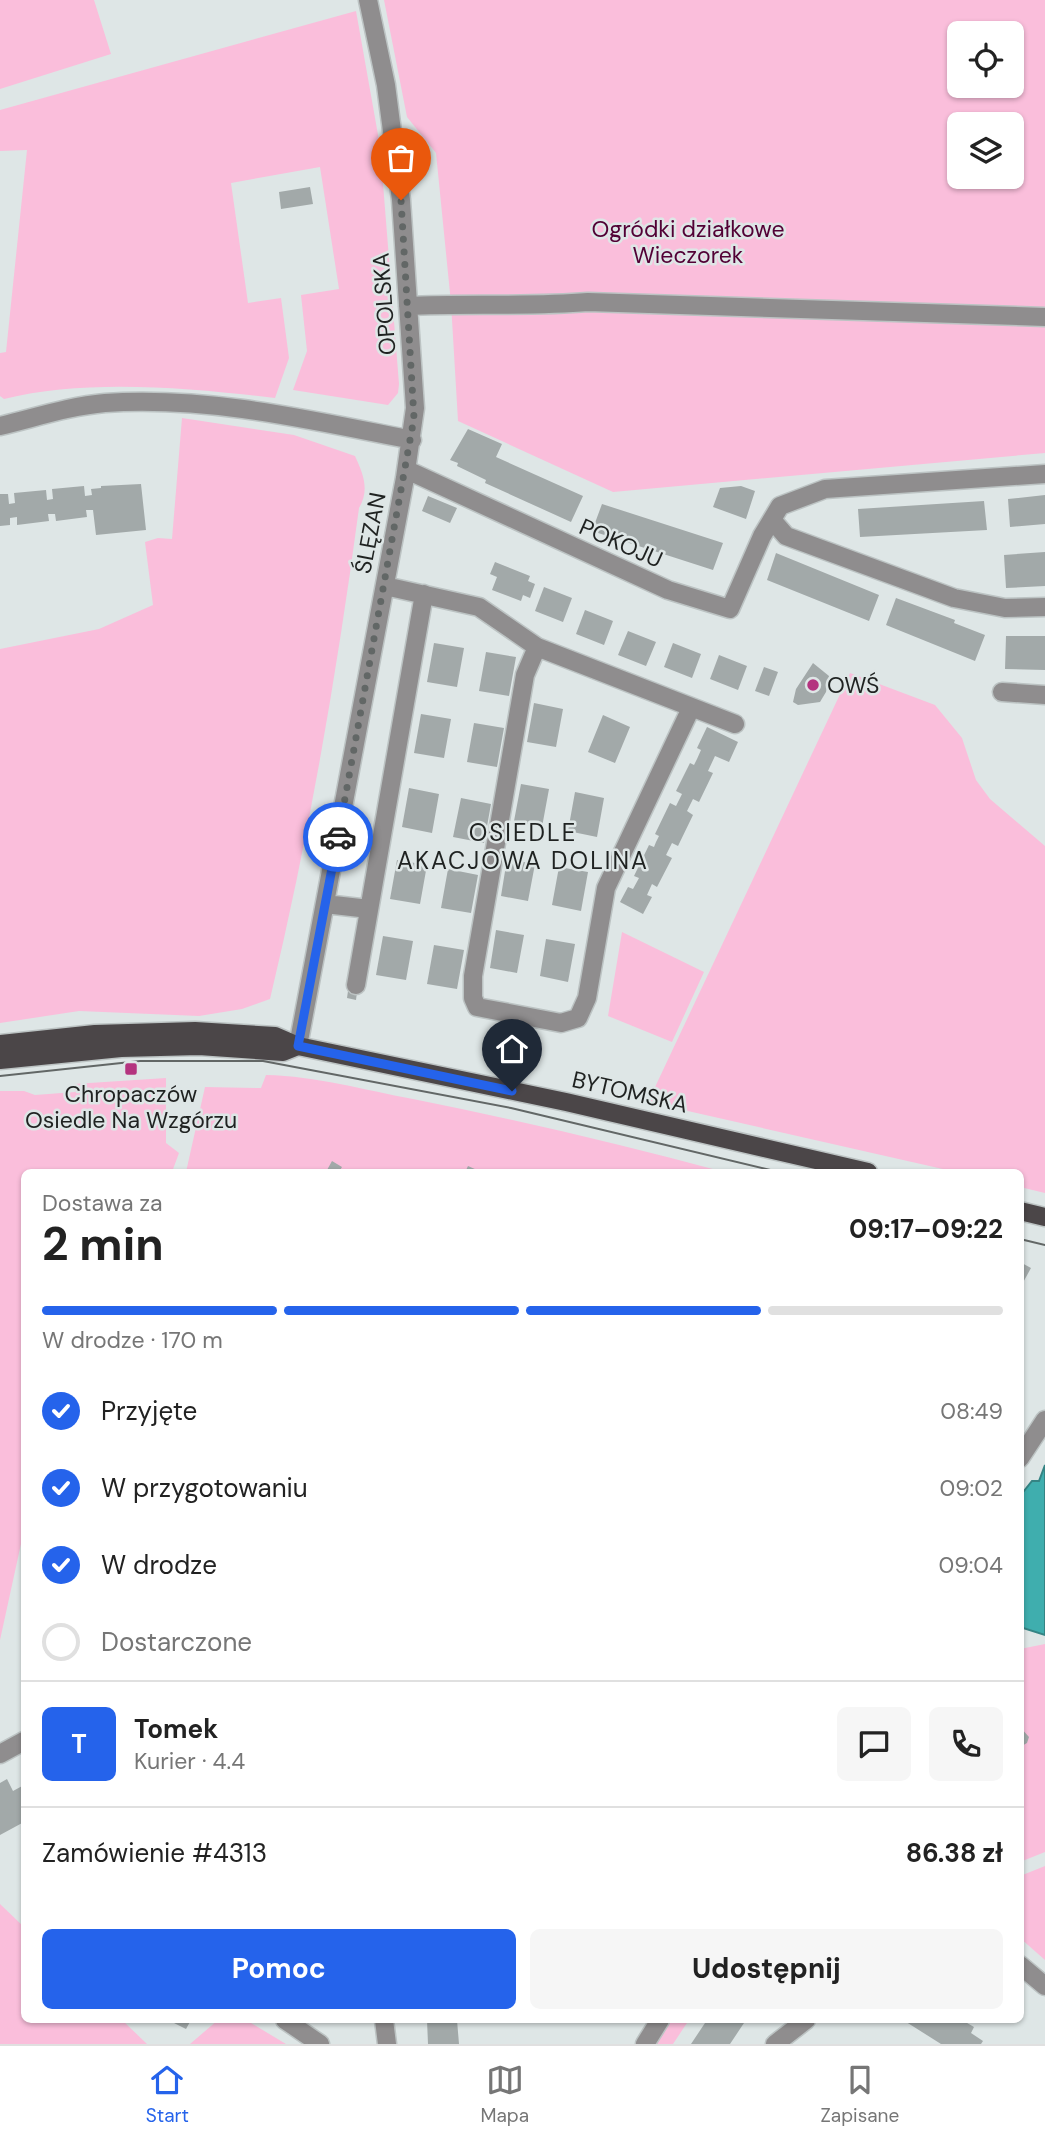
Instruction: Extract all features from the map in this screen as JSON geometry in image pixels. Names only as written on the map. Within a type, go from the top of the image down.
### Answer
[{"type":"main road","name":"BYTOMSKA","points":[[0,1045],[95,1034],[195,1031],[275,1036],[298,1046],[566,1102],[855,1169]]},
{"type":"main road","name":"BYTOMSKA","points":[[0,1060],[121,1048],[199,1046],[283,1052],[298,1046]]},
{"type":"main road","points":[[1024,1212],[1045,1217]]},
{"type":"street","name":"OPOLSKA","points":[[368,0],[386,85],[401,200],[415,408],[412,439]]},
{"type":"street","points":[[408,306],[463,303],[548,306],[588,302],[1045,317]]},
{"type":"street","points":[[0,426],[89,405],[177,402],[279,414],[412,439]]},
{"type":"street","name":"ŚLĘZAN","points":[[298,1046],[412,439]]},
{"type":"street","name":"POKOJU","points":[[407,470],[656,585],[723,608],[730,608],[762,536],[774,521],[780,506],[825,489],[1045,474]]},
{"type":"street","points":[[774,521],[786,536],[954,598],[1005,608],[1045,607]]},
{"type":"street","points":[[385,586],[480,607],[537,647],[735,724]]},
{"type":"street","points":[[356,985],[424,594]]},
{"type":"street","points":[[537,647],[525,675],[504,786],[473,976],[473,998],[477,1007],[561,1023],[578,1018],[587,998],[606,888],[691,708]]},
{"type":"street","points":[[1002,692],[1045,695]]},
{"type":"street","points":[[325,904],[369,909]]},
{"type":"street","points":[[1024,1452],[1045,1420]]},
{"type":"street","points":[[0,1754],[21,1743]]},
{"type":"street","points":[[1024,1968],[1045,1986]]},
{"type":"street","points":[[289,2023],[320,2044]]},
{"type":"street","points":[[384,2023],[387,2044]]},
{"type":"street","points":[[645,2044],[658,2023]]},
{"type":"street","points":[[775,2044],[802,2023]]},
{"type":"green space","points":[[0,0],[94,0],[111,54],[0,89]]},
{"type":"green space","name":"Ogródki działkowe Wieczorek","points":[[384,0],[1045,0],[1045,453],[613,492],[458,421],[451,303],[436,153],[407,117]]},
{"type":"green space","points":[[356,11],[380,146],[399,384],[398,393],[388,405],[293,390],[307,351],[301,295],[339,289],[320,167],[231,183],[248,303],[281,298],[289,358],[275,398],[139,387],[69,389],[4,399],[0,396],[0,353],[6,352],[27,150],[0,151],[0,110]]},
{"type":"green space","points":[[182,418],[294,435],[355,456],[365,488],[359,508],[321,754],[270,999],[242,1009],[199,1016],[79,1011],[0,1023],[0,649],[99,629],[153,605],[145,542],[158,538],[172,539]]},
{"type":"green space","points":[[850,673],[935,705],[962,738],[976,780],[990,799],[1045,846],[1045,1193],[1024,1188],[1024,1169],[943,1169],[648,1102]]},
{"type":"green space","points":[[622,932],[704,972],[672,1042],[608,1016]]},
{"type":"green space","points":[[266,1075],[322,1081],[530,1124],[712,1169],[187,1169],[205,1087],[261,1088]]},
{"type":"green space","points":[[166,1078],[166,1143],[179,1153],[173,1169],[21,1169],[21,1544],[0,1640],[0,1091],[24,1091],[35,1095],[75,1092],[74,1084]]},
{"type":"green space","points":[[1045,1644],[1045,1852],[1024,1860],[1024,1648]]},
{"type":"green space","points":[[1045,1866],[1045,1960],[1024,1942],[1024,1874]]},
{"type":"green space","points":[[0,1904],[21,1924],[21,2023],[125,2023],[147,2044],[0,2044]]},
{"type":"green space","points":[[214,2023],[251,2023],[286,2044],[190,2044]]},
{"type":"green space","points":[[670,2023],[687,2023],[673,2044],[656,2044]]},
{"type":"water","points":[[1045,1465],[1045,1635],[1024,1628],[1024,1491],[1032,1481],[1039,1481]]},
{"type":"building","points":[[310,187],[313,204],[281,209],[279,192]]},
{"type":"building","points":[[468,429],[502,444],[496,457],[583,496],[571,522],[485,483],[486,480],[450,460]]},
{"type":"building","points":[[141,484],[146,530],[96,535],[93,510],[86,510],[87,517],[56,521],[55,514],[48,514],[49,521],[17,525],[17,517],[10,518],[10,525],[0,526],[0,494],[8,494],[9,504],[15,503],[14,493],[46,490],[47,500],[53,499],[52,489],[84,486],[85,496],[92,495],[91,489],[101,486]]},
{"type":"building","points":[[741,486],[755,491],[746,519],[713,507],[720,488]]},
{"type":"building","points":[[1045,495],[1045,524],[1010,527],[1008,499]]},
{"type":"building","points":[[428,496],[457,508],[450,523],[422,511]]},
{"type":"building","points":[[984,501],[987,530],[860,537],[858,509]]},
{"type":"building","points":[[602,504],[723,543],[713,570],[592,531]]},
{"type":"building","points":[[1045,552],[1045,586],[1006,588],[1004,555]]},
{"type":"building","points":[[776,553],[879,595],[869,621],[767,580]]},
{"type":"building","points":[[495,562],[530,576],[528,581],[535,584],[530,598],[523,595],[521,601],[492,590],[497,577],[490,574]]},
{"type":"building","points":[[544,587],[572,598],[563,622],[535,611]]},
{"type":"building","points":[[896,598],[955,620],[954,623],[985,635],[975,661],[886,625]]},
{"type":"building","points":[[585,610],[613,621],[604,645],[576,634]]},
{"type":"building","points":[[628,631],[656,642],[646,666],[618,655]]},
{"type":"building","points":[[1006,636],[1045,636],[1045,670],[1005,669]]},
{"type":"building","points":[[434,643],[464,648],[457,687],[427,682]]},
{"type":"building","points":[[673,643],[701,654],[692,678],[664,667]]},
{"type":"building","points":[[486,652],[516,657],[509,696],[479,691]]},
{"type":"building","points":[[719,655],[747,666],[738,690],[710,679]]},
{"type":"building","name":"OWŚ","points":[[813,663],[829,676],[826,692],[820,702],[798,705],[793,702],[796,689]]},
{"type":"building","points":[[764,667],[778,672],[769,696],[755,691]]},
{"type":"building","points":[[534,703],[563,709],[556,747],[527,742]]},
{"type":"building","points":[[421,714],[451,719],[444,758],[414,753]]},
{"type":"building","points":[[603,715],[630,727],[615,763],[588,752]]},
{"type":"building","points":[[474,723],[504,728],[497,767],[467,762]]},
{"type":"building","points":[[707,727],[738,742],[729,762],[715,756],[708,771],[713,773],[699,802],[693,799],[687,811],[693,815],[678,846],[672,843],[666,855],[672,858],[657,887],[652,884],[647,895],[652,897],[643,914],[620,902],[628,887],[633,889],[639,878],[634,876],[649,845],[654,847],[659,836],[655,834],[670,803],[676,806],[682,794],[676,791],[690,763],[694,765],[697,759],[701,750],[697,748]]},
{"type":"building","points":[[521,784],[549,789],[542,827],[514,821]]},
{"type":"building","points":[[409,788],[439,794],[432,833],[402,827]]},
{"type":"building","points":[[575,792],[604,798],[597,837],[568,831]]},
{"type":"building","points":[[461,798],[491,804],[484,843],[453,837]]},
{"type":"building","points":[[507,859],[535,864],[528,901],[501,896]]},
{"type":"building","points":[[397,860],[427,865],[420,904],[390,899]]},
{"type":"building","points":[[559,867],[588,872],[581,911],[552,905]]},
{"type":"building","points":[[448,869],[478,875],[471,913],[441,908]]},
{"type":"building","points":[[496,930],[524,935],[517,973],[490,968]]},
{"type":"building","points":[[383,936],[413,941],[406,980],[376,975]]},
{"type":"building","points":[[546,939],[575,944],[568,982],[540,976]]},
{"type":"building","points":[[434,945],[464,950],[457,989],[427,984]]},
{"type":"building","points":[[348,991],[357,992],[356,1000],[347,998]]},
{"type":"building","points":[[332,1161],[342,1167],[341,1169],[328,1169]]},
{"type":"building","points":[[1024,1264],[1031,1268],[1024,1281]]},
{"type":"building","points":[[1024,1731],[1029,1737],[1024,1745]]},
{"type":"building","points":[[7,1779],[13,1791],[21,1787],[21,1824],[0,1835],[0,1783]]},
{"type":"building","points":[[174,2023],[189,2023],[186,2029]]},
{"type":"building","points":[[427,2023],[457,2023],[459,2044],[428,2044]]},
{"type":"building","points":[[705,2023],[744,2023],[730,2044],[691,2044]]},
{"type":"building","points":[[908,2023],[967,2023],[974,2027],[971,2033],[983,2041],[981,2044],[941,2044]]},
{"type":"tram line","points":[[0,1076],[140,1061],[263,1061],[511,1108],[766,1169]]},
{"type":"tram line","points":[[1024,1240],[1045,1245]]},
{"type":"way so far","points":[[338,837],[412,439],[415,408],[401,200]]},
{"type":"place","name":"OWŚ","points":[[813,685]]},
{"type":"place","name":"Chropaczów Osiedle Na Wzgórzu","points":[[131,1069]]},
{"type":"district","name":"OSIEDLE AKACJOWA DOLINA","points":[[523,846]]},
{"type":"route","points":[[338,837],[298,1046],[512,1091]]}]
